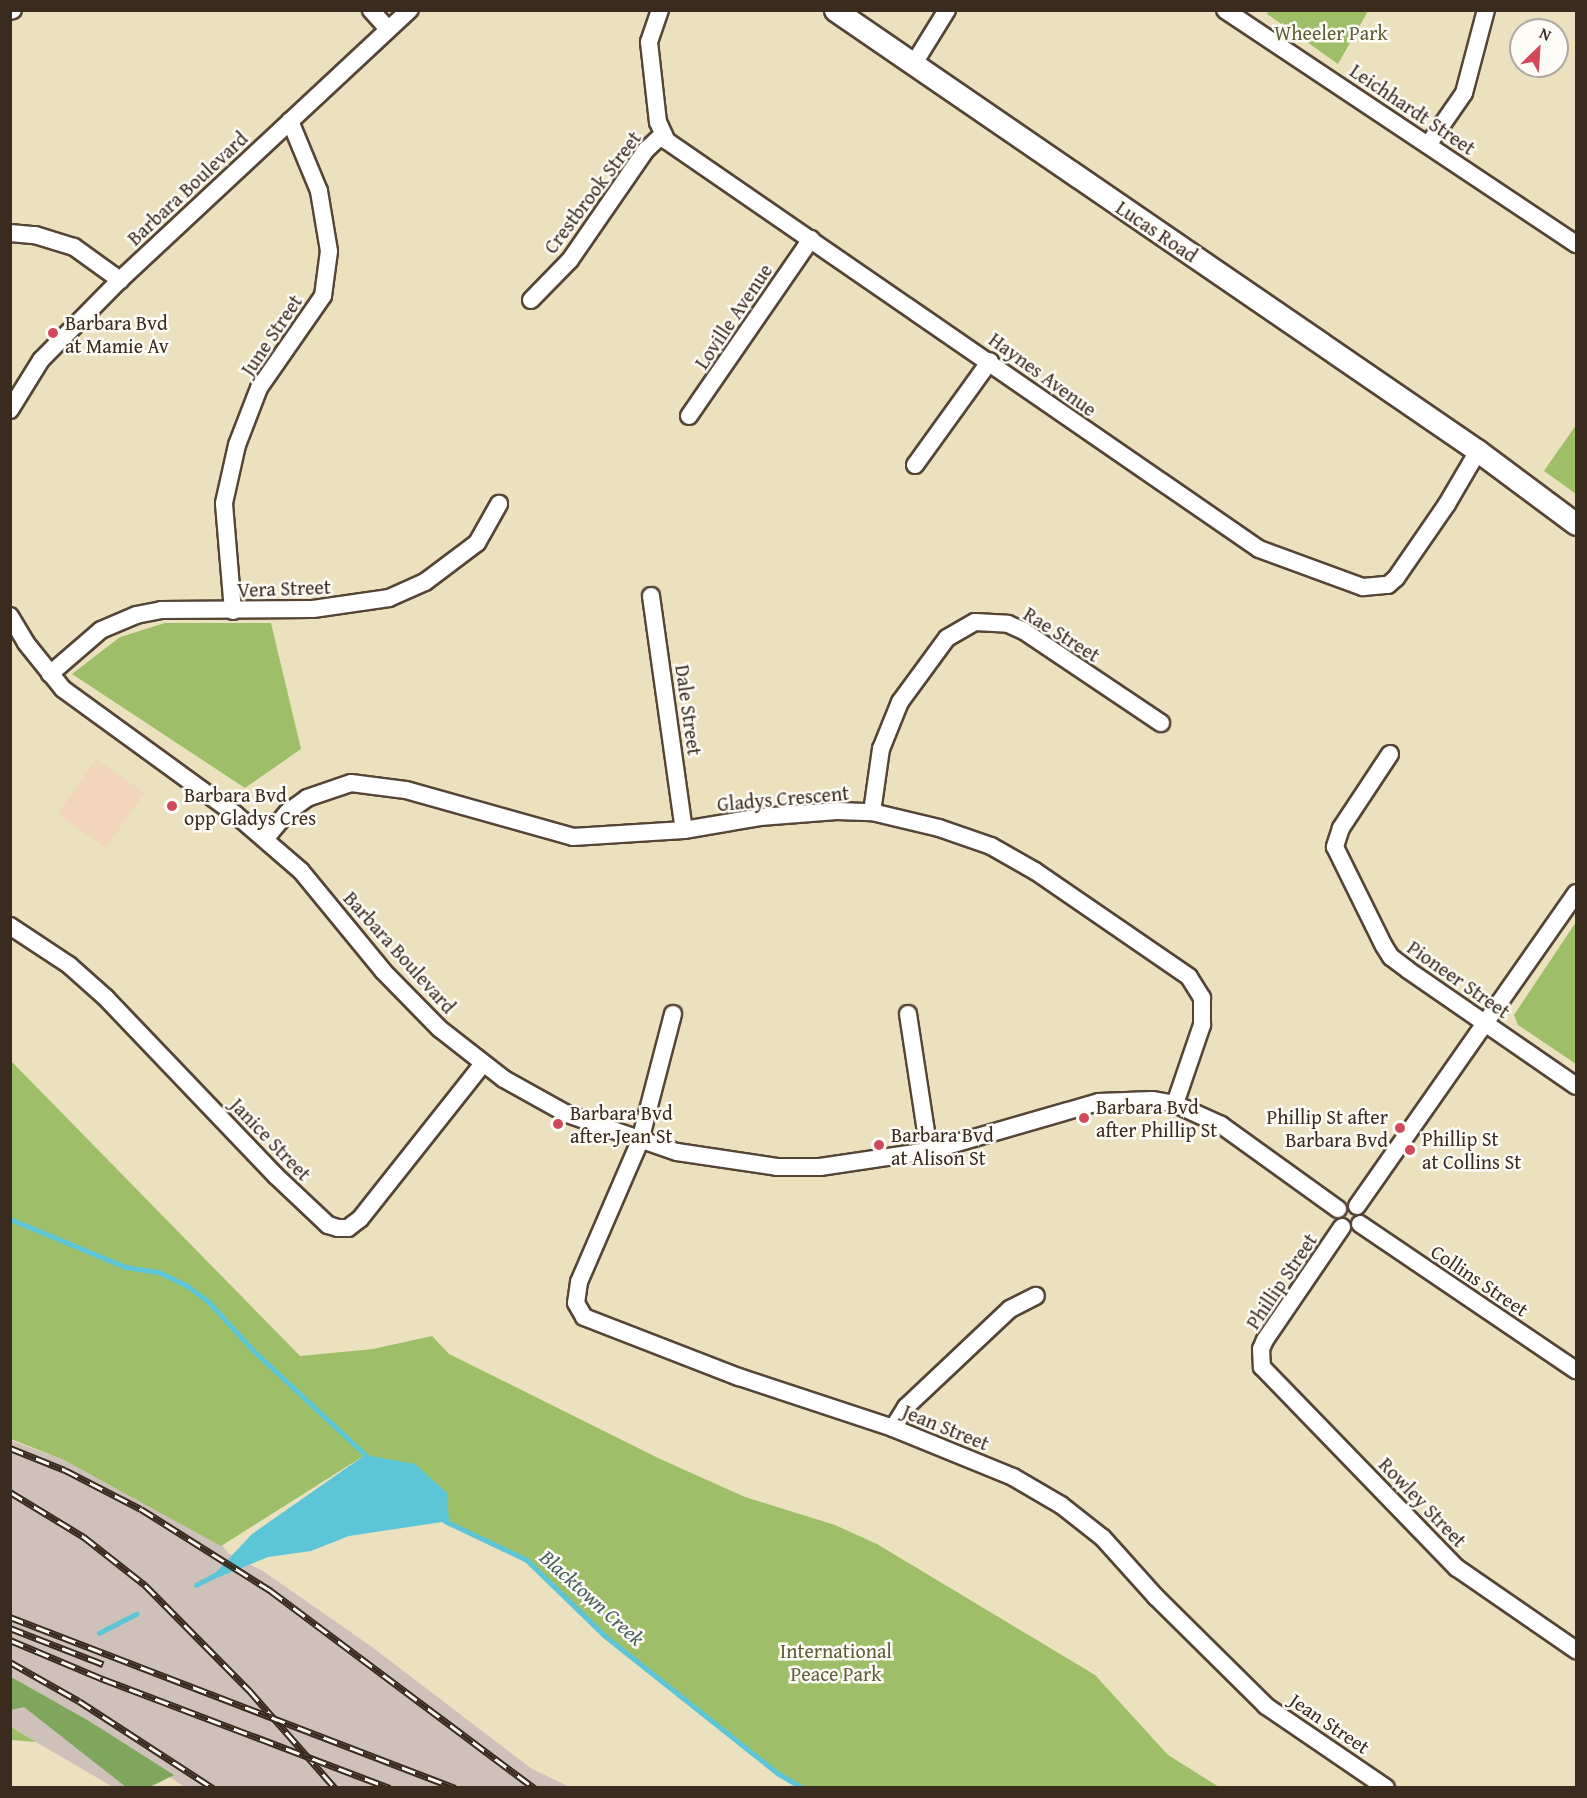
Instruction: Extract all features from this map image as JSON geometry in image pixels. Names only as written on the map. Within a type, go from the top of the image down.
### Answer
[{"type":"street","points":[[371,10],[388,30]]},
{"type":"street","name":"Barbara Boulevard","points":[[10,410],[41,360],[120,280],[410,10]]},
{"type":"street","points":[[660,10],[649,42],[662,135]]},
{"type":"street","name":"Lucas Road","points":[[835,10],[1478,451],[1576,524]]},
{"type":"street","points":[[914,65],[947,10]]},
{"type":"street","name":"Leichhardt Street","points":[[1225,10],[1576,244]]},
{"type":"street","points":[[1428,145],[1464,93],[1486,10]]},
{"type":"street","name":"June Street","points":[[233,611],[224,503],[237,444],[259,388],[323,296],[329,251],[319,191],[290,120]]},
{"type":"street","name":"Haynes Avenue","points":[[662,135],[674,147],[990,361],[1259,549],[1363,587],[1381,588],[1396,578],[1478,451]]},
{"type":"street","name":"Crestbrook Street","points":[[531,300],[570,260],[646,150],[662,135]]},
{"type":"street","points":[[10,233],[35,235],[74,247],[120,280]]},
{"type":"street","name":"Loville Avenue","points":[[689,416],[811,240]]},
{"type":"street","points":[[915,465],[990,361]]},
{"type":"street","name":"Lucas Road","points":[[1478,451],[1576,509]]},
{"type":"street","name":"Vera Street","points":[[50,674],[119,619],[161,610],[313,609],[389,598],[425,582],[477,543],[499,504]]},
{"type":"street","name":"Dale Street","points":[[651,596],[684,830]]},
{"type":"street","name":"Barbara Boulevard","points":[[10,616],[50,674],[79,702],[265,839],[308,879],[419,1010],[483,1064],[567,1114],[639,1141],[714,1160],[777,1167],[847,1165],[929,1151],[1099,1102],[1152,1100],[1175,1104],[1221,1125],[1338,1209]]},
{"type":"street","name":"Rae Street","points":[[872,812],[881,749],[900,702],[947,638],[975,622],[1008,624],[1024,632],[1161,723]]},
{"type":"street","name":"Pioneer Street","points":[[1390,754],[1335,838],[1338,856],[1391,957],[1576,1086]]},
{"type":"street","name":"Gladys Crescent","points":[[265,839],[307,798],[351,783],[405,790],[573,837],[684,830],[760,817],[872,812],[939,828],[991,846],[1035,871],[1189,977],[1203,998],[1202,1025],[1175,1104]]},
{"type":"street","points":[[1357,1206],[1576,893]]},
{"type":"street","name":"Janice Street","points":[[10,926],[69,965],[106,998],[328,1225],[348,1228],[360,1219],[483,1064]]},
{"type":"street","name":"Jean Street","points":[[673,1014],[639,1141],[579,1282],[576,1304],[584,1317],[739,1377],[893,1428],[1013,1477],[1061,1505],[1103,1538],[1156,1598],[1266,1706],[1386,1788]]},
{"type":"street","points":[[908,1014],[929,1151]]},
{"type":"street","points":[[1347,1203],[1357,1206],[1362,1217],[1360,1224],[1354,1229],[1342,1227],[1337,1219],[1338,1209],[1347,1203]]},
{"type":"street","name":"Collins Street","points":[[1360,1224],[1576,1370]]},
{"type":"street","name":"Phillip Street","points":[[1261,1359],[1264,1340],[1342,1227]]},
{"type":"street","points":[[893,1428],[906,1407],[1010,1309],[1036,1296]]},
{"type":"street","name":"Rowley Street","points":[[1261,1359],[1272,1378],[1457,1568],[1576,1650]]},
{"type":"shaded area","points":[[96,759],[144,793],[106,848],[58,814]]},
{"type":"shaded area","points":[[10,1440],[64,1460],[222,1545],[229,1554],[263,1571],[372,1647],[532,1769],[570,1787],[185,1787],[149,1764],[141,1787],[113,1787],[11,1727]]},
{"type":"green space","name":"Wheeler Park","points":[[1269,10],[1368,11],[1338,64],[1267,14]]},
{"type":"green space","points":[[1576,425],[1576,494],[1544,471]]},
{"type":"green space","points":[[165,623],[271,623],[301,749],[245,788],[72,674],[120,637]]},
{"type":"green space","points":[[1576,922],[1576,1064],[1518,1025],[1514,1015]]},
{"type":"green space","name":"International Peace Park","points":[[11,1061],[300,1356],[373,1349],[432,1336],[449,1354],[658,1458],[745,1497],[835,1525],[877,1544],[1095,1675],[1168,1755],[1219,1787],[804,1787],[779,1774],[604,1635],[527,1560],[449,1521],[365,1455],[221,1546],[64,1460],[11,1439]]},
{"type":"green space","points":[[11,1677],[89,1721],[174,1775],[150,1787],[126,1787],[24,1707],[11,1710]]},
{"type":"green space","points":[[11,1727],[36,1742],[11,1740]]},
{"type":"water","points":[[365,1455],[415,1464],[447,1493],[449,1521],[349,1536],[311,1551],[268,1557],[207,1582],[252,1534]]},
{"type":"waterway","points":[[10,1219],[126,1267],[159,1272],[186,1285],[209,1302],[255,1352],[369,1458]]},
{"type":"waterway","name":"Blacktown Creek","points":[[445,1521],[527,1560],[604,1635],[779,1774],[803,1788]]},
{"type":"waterway","name":"Blacktown Creek","points":[[196,1585],[217,1574]]},
{"type":"waterway","name":"Blacktown Creek","points":[[99,1633],[136,1614]]},
{"type":"railway","points":[[10,1448],[65,1470],[141,1509],[271,1591],[534,1788]]},
{"type":"railway","points":[[10,1492],[84,1537],[145,1585],[249,1690],[335,1788]]},
{"type":"railway","points":[[10,1617],[455,1788]]},
{"type":"railway","points":[[10,1628],[103,1664]]},
{"type":"railway","points":[[10,1640],[103,1679],[390,1788]]},
{"type":"railway","points":[[10,1662],[79,1701],[213,1788]]},
{"type":"place","name":"Barbara Bvd at Mamie Av","points":[[53,333]]},
{"type":"place","name":"Barbara Bvd opp Gladys Cres","points":[[172,806]]},
{"type":"place","name":"Barbara Bvd after Phillip St","points":[[1084,1118]]},
{"type":"place","name":"Barbara Bvd after Jean St","points":[[558,1124]]},
{"type":"place","name":"Phillip St after Barbara Bvd","points":[[1400,1128]]},
{"type":"place","name":"Barbara Bvd at Alison St","points":[[879,1145]]},
{"type":"place","name":"Phillip St at Collins St","points":[[1410,1150]]}]
